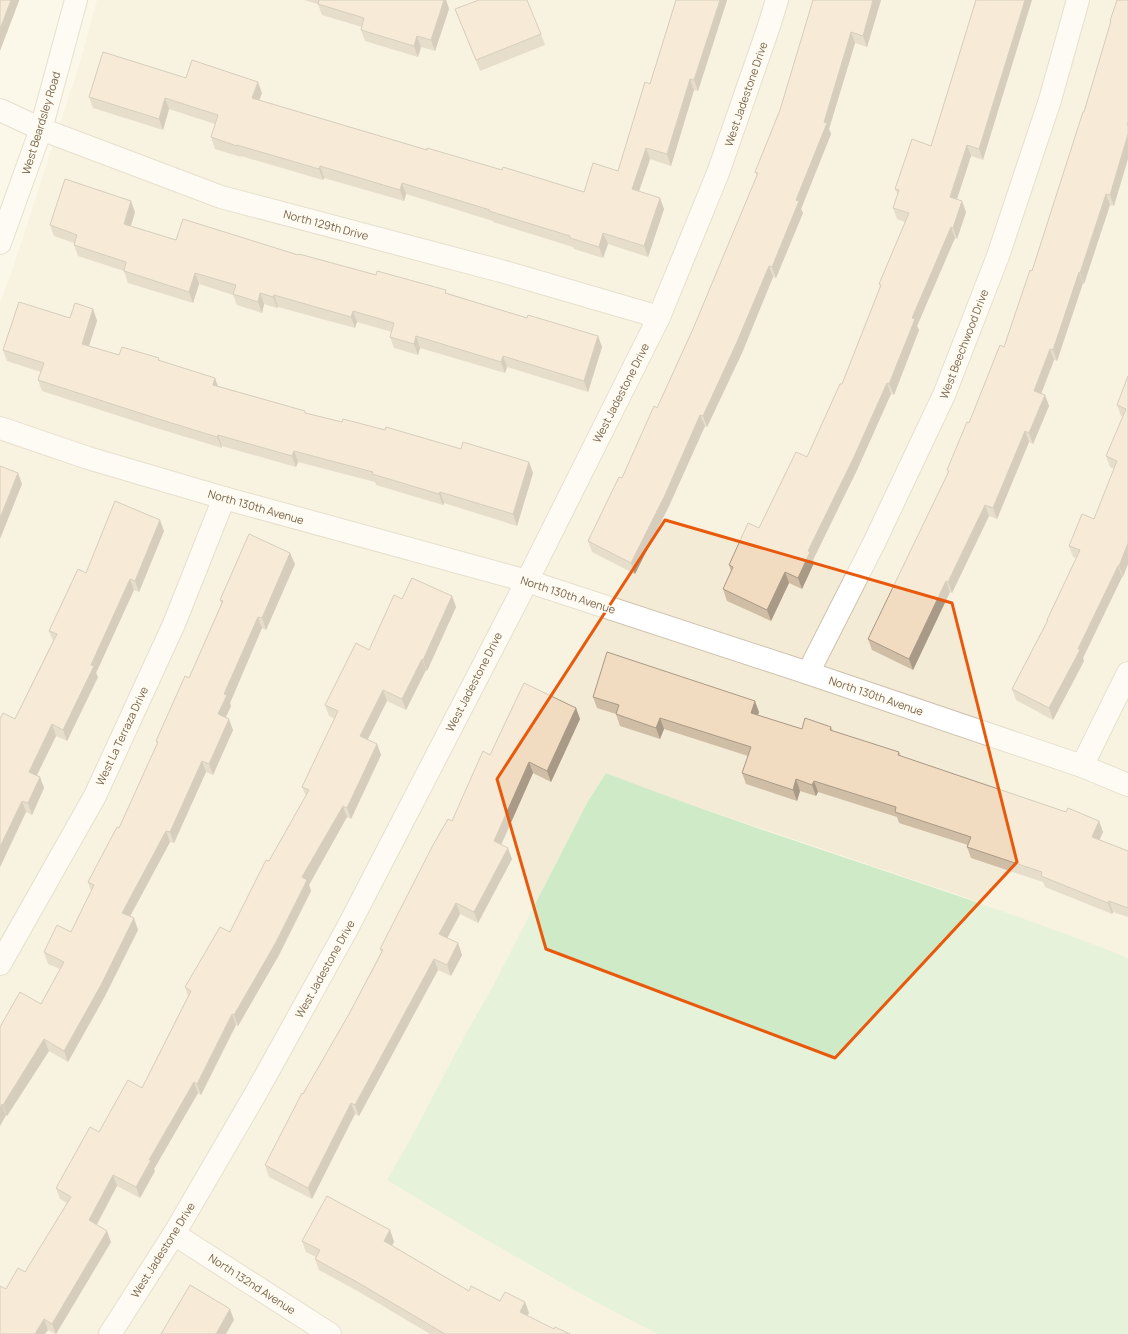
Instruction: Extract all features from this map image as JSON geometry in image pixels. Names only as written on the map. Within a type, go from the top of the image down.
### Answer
[{"type":"street","name":"West Beardsley Road","points":[[0,243],[41,129],[76,0]]},
{"type":"street","name":"West Jadestone Drive","points":[[110,1334],[174,1234],[256,1094],[348,927],[527,581],[659,317],[718,173],[777,0]]},
{"type":"street","name":"West Beechwood Drive","points":[[808,673],[874,543],[944,395],[998,256],[1050,100],[1078,0]]},
{"type":"street","name":"North 129th Drive","points":[[0,110],[41,129],[221,197],[501,271],[659,317]]},
{"type":"street","name":"North 130th Avenue","points":[[0,428],[88,458],[224,498],[527,581],[808,673],[1082,766],[1128,785]]},
{"type":"street","name":"West La Terraza Drive","points":[[0,964],[95,796],[174,624],[224,498]]},
{"type":"street","points":[[1082,766],[1128,673]]},
{"type":"street","name":"North 132nd Avenue","points":[[174,1234],[330,1334]]},
{"type":"highlighted area","points":[[665,520],[952,603],[1017,862],[835,1058],[546,949],[497,779]]},
{"type":"shaded area","points":[[97,0],[1128,0],[1128,958],[958,895],[659,794],[606,773],[588,801],[493,986],[387,1180],[537,1270],[658,1334],[0,1334],[0,303],[12,271],[81,59]]},
{"type":"green space","points":[[606,773],[736,821],[933,887],[1064,933],[1128,958],[1128,1334],[658,1334],[555,1279],[387,1180],[493,986],[588,801]]},
{"type":"building","points":[[0,0],[11,0],[0,29]]},
{"type":"building","points":[[319,0],[444,0],[431,40],[417,36],[414,46],[361,30],[364,18],[318,4]]},
{"type":"building","points":[[479,0],[527,0],[541,34],[476,60],[455,9]]},
{"type":"building","points":[[676,0],[720,0],[694,80],[690,79],[667,154],[646,148],[632,189],[660,198],[644,246],[603,233],[599,247],[570,238],[570,236],[489,211],[490,210],[402,183],[400,190],[320,166],[319,169],[237,146],[211,137],[218,115],[165,98],[159,119],[89,97],[103,52],[186,78],[192,60],[258,82],[252,98],[427,150],[427,148],[502,170],[503,167],[584,192],[593,163],[618,171],[645,82],[650,84]]},
{"type":"building","points":[[813,0],[873,0],[863,36],[851,32],[824,122],[827,123],[796,200],[799,201],[772,267],[769,266],[737,342],[703,416],[700,415],[665,495],[631,563],[588,541],[619,477],[622,478],[654,406],[657,408],[693,329],[758,173],[755,172],[780,110]]},
{"type":"building","points":[[976,0],[1025,0],[979,149],[967,145],[950,197],[962,201],[953,228],[951,227],[912,318],[915,319],[889,384],[887,383],[853,459],[808,551],[810,552],[798,578],[785,572],[767,610],[723,589],[733,567],[729,565],[748,523],[759,528],[796,452],[807,457],[840,384],[842,384],[881,285],[879,284],[909,213],[893,208],[899,190],[895,189],[912,139],[931,146]]},
{"type":"building","points":[[1117,0],[1128,0],[1128,134],[1110,195],[1106,194],[1053,350],[1050,349],[1034,391],[1045,395],[1029,433],[1025,431],[993,508],[985,505],[948,582],[946,581],[909,659],[868,639],[949,471],[947,470],[967,422],[969,423],[1000,345],[1004,347],[1030,270],[1032,271],[1084,112]]},
{"type":"building","points":[[65,179],[131,201],[124,224],[176,240],[183,219],[298,255],[299,254],[376,275],[377,271],[446,290],[445,293],[527,318],[528,315],[598,336],[584,381],[503,356],[501,362],[416,336],[414,344],[390,337],[394,323],[353,311],[351,317],[274,295],[273,297],[260,293],[258,302],[233,294],[236,285],[195,273],[189,292],[124,271],[126,262],[74,245],[77,235],[50,225]]},
{"type":"building","points":[[19,302],[70,318],[75,303],[93,309],[82,344],[119,355],[122,347],[159,358],[158,360],[215,378],[213,385],[305,411],[305,413],[342,422],[343,419],[385,430],[386,427],[461,449],[463,442],[529,462],[513,514],[440,492],[439,494],[372,474],[373,472],[294,451],[292,456],[218,435],[217,437],[38,380],[44,363],[3,350]]},
{"type":"building","points":[[1128,376],[1128,543],[1119,566],[1078,649],[1080,650],[1049,708],[1012,689],[1048,620],[1080,550],[1069,546],[1082,514],[1094,519],[1117,461],[1106,456],[1126,409],[1117,405]]},
{"type":"building","points":[[0,466],[18,473],[0,518]]},
{"type":"building","points":[[115,501],[160,520],[135,581],[130,579],[91,665],[94,666],[63,730],[52,724],[29,772],[40,777],[28,803],[22,801],[0,847],[0,719],[3,713],[15,719],[57,634],[49,631],[78,569],[86,573]]},
{"type":"building","points":[[249,534],[290,553],[262,618],[258,617],[224,694],[227,695],[218,714],[229,719],[209,764],[202,761],[170,832],[166,831],[122,913],[134,918],[101,985],[64,1051],[44,1039],[0,1108],[0,1027],[20,992],[41,1004],[64,962],[44,952],[57,925],[71,932],[94,885],[88,882],[117,827],[119,828],[158,742],[156,741],[185,676],[189,678],[223,601],[220,600]]},
{"type":"building","points":[[412,578],[452,596],[423,660],[422,659],[402,699],[383,690],[360,736],[377,744],[347,808],[343,806],[302,877],[307,880],[275,944],[234,1015],[232,1014],[197,1084],[194,1082],[149,1160],[151,1160],[136,1187],[113,1175],[89,1220],[107,1231],[52,1324],[44,1319],[35,1334],[0,1334],[0,1286],[6,1289],[18,1268],[25,1272],[71,1197],[56,1188],[90,1127],[99,1132],[128,1080],[142,1088],[191,991],[185,987],[220,927],[230,932],[266,860],[269,861],[309,790],[302,787],[338,711],[325,705],[356,643],[369,650],[394,595],[402,599]]},
{"type":"building","points":[[607,652],[755,701],[751,713],[802,729],[805,718],[831,727],[830,730],[899,752],[898,755],[1066,812],[1068,808],[1099,821],[1092,837],[1128,851],[1128,908],[1109,901],[1108,903],[1041,876],[1042,872],[967,847],[971,837],[895,812],[896,807],[814,781],[812,785],[796,779],[793,790],[742,773],[751,747],[660,718],[656,728],[616,714],[619,705],[593,697]]},
{"type":"building","points":[[524,683],[576,708],[547,771],[529,762],[494,841],[508,848],[474,912],[456,903],[439,934],[458,943],[447,965],[434,959],[355,1105],[351,1103],[308,1188],[265,1165],[302,1093],[303,1094],[349,1014],[383,950],[380,949],[433,845],[448,819],[452,821],[483,751],[490,755]]},
{"type":"building","points":[[327,1196],[390,1230],[384,1241],[469,1291],[471,1286],[500,1301],[505,1292],[525,1302],[520,1312],[554,1329],[555,1327],[570,1334],[445,1334],[315,1259],[320,1250],[302,1241]]},
{"type":"building","points":[[190,1285],[230,1309],[216,1334],[161,1334]]}]
